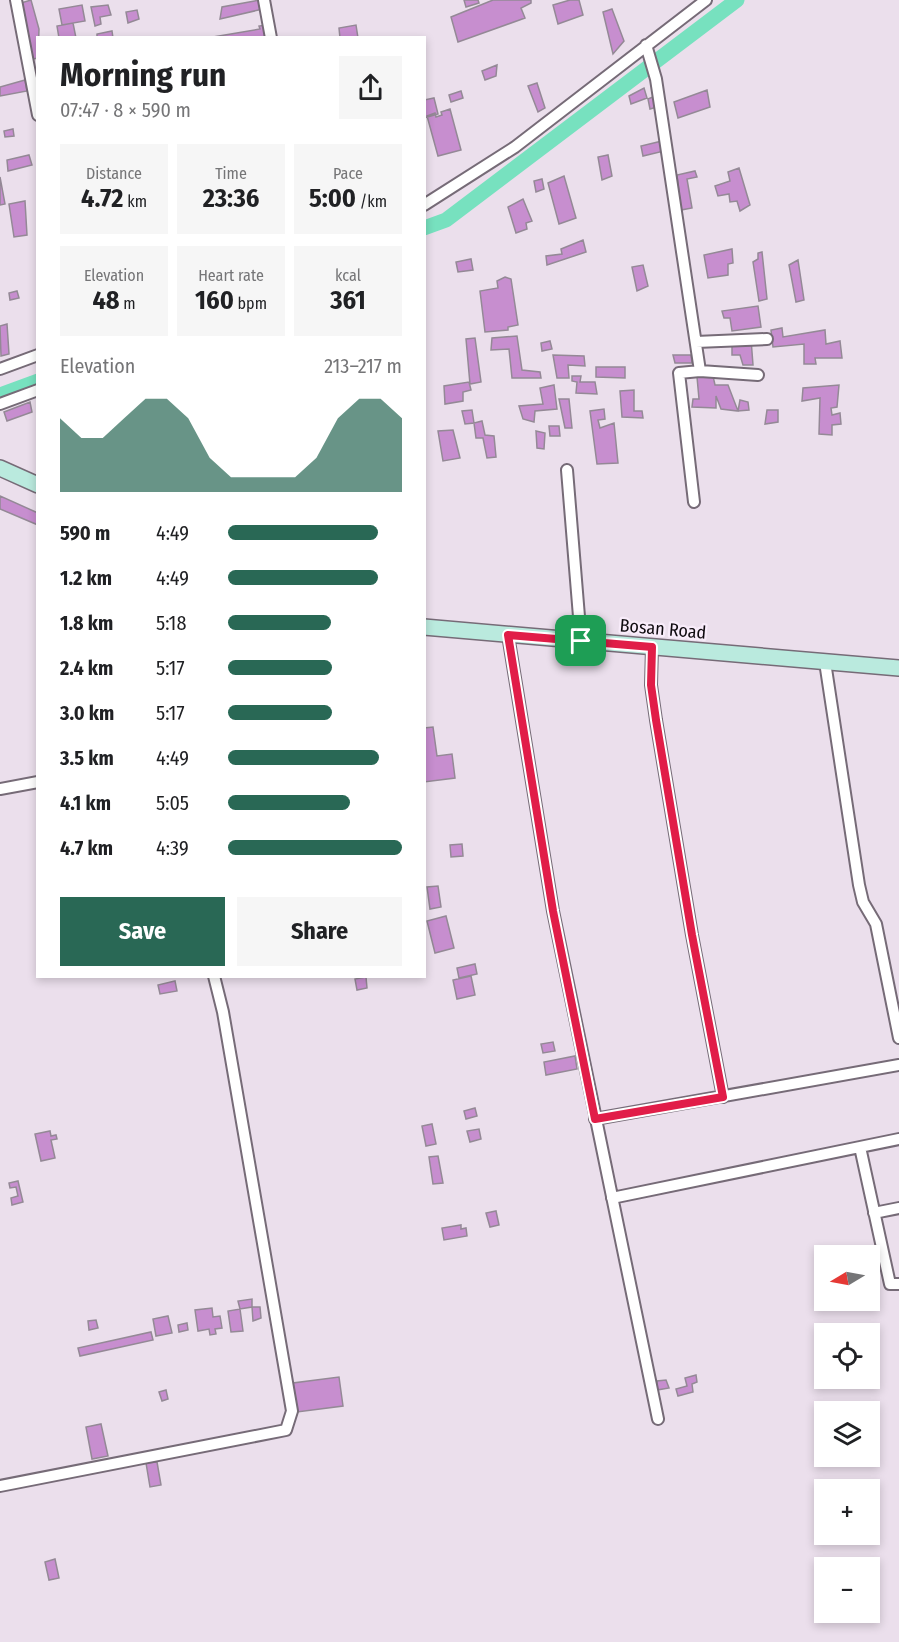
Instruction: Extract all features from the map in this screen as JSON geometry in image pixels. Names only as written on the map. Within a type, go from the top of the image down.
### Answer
[{"type":"main road","points":[[0,468],[36,484]]},
{"type":"main road","name":"Bosan Road","points":[[426,627],[899,668]]},
{"type":"street","points":[[16,0],[36,105]]},
{"type":"street","points":[[264,0],[271,36]]},
{"type":"street","points":[[426,204],[515,147],[647,49],[706,0]]},
{"type":"street","points":[[647,49],[656,79],[700,371]]},
{"type":"street","points":[[696,342],[766,339]]},
{"type":"street","points":[[0,369],[36,356]]},
{"type":"street","points":[[694,502],[679,374],[700,371],[758,375]]},
{"type":"street","points":[[0,404],[36,391]]},
{"type":"street","points":[[567,470],[581,641]]},
{"type":"street","points":[[508,635],[553,911],[658,1419]]},
{"type":"street","points":[[652,647],[651,685],[656,720],[692,935],[723,1097]]},
{"type":"street","points":[[825,662],[859,885],[863,902],[876,924],[899,1038]]},
{"type":"street","points":[[0,789],[36,782]]},
{"type":"street","points":[[0,1486],[286,1430],[292,1411],[223,1012],[214,978]]},
{"type":"street","points":[[595,1119],[899,1065]]},
{"type":"street","points":[[612,1198],[899,1139]]},
{"type":"street","points":[[860,1147],[890,1284],[899,1284]]},
{"type":"street","points":[[874,1213],[899,1208]]},
{"type":"building","points":[[31,0],[39,29],[39,36],[36,36],[36,58],[33,59],[21,3]]},
{"type":"building","points":[[260,0],[263,9],[220,19],[222,7]]},
{"type":"building","points":[[464,0],[478,0],[479,3],[466,7]]},
{"type":"building","points":[[493,0],[531,0],[531,3],[521,8],[525,18],[458,42],[451,17]]},
{"type":"building","points":[[579,0],[583,15],[558,24],[553,5]]},
{"type":"building","points":[[82,5],[85,21],[62,25],[59,9]]},
{"type":"building","points":[[108,5],[111,15],[100,17],[101,24],[95,26],[91,7]]},
{"type":"building","points":[[612,9],[624,41],[613,54],[603,12]]},
{"type":"building","points":[[137,10],[139,19],[128,23],[126,12]]},
{"type":"building","points":[[73,23],[76,36],[59,36],[57,26]]},
{"type":"building","points":[[266,25],[268,36],[219,36],[260,29],[259,26]]},
{"type":"building","points":[[356,25],[358,36],[340,36],[339,28]]},
{"type":"building","points":[[112,31],[113,36],[97,36],[97,34]]},
{"type":"building","points":[[497,65],[496,76],[485,80],[482,71]]},
{"type":"building","points":[[25,80],[27,91],[0,96],[0,87]]},
{"type":"building","points":[[537,83],[545,108],[538,112],[528,86]]},
{"type":"building","points":[[644,88],[647,98],[631,104],[629,96]]},
{"type":"building","points":[[707,90],[710,107],[678,118],[674,102]]},
{"type":"building","points":[[461,91],[463,98],[451,102],[449,95]]},
{"type":"building","points":[[655,96],[657,107],[650,109],[648,99]]},
{"type":"building","points":[[434,98],[438,114],[426,117],[426,100]]},
{"type":"building","points":[[450,109],[461,150],[438,156],[427,116],[435,113],[436,117],[442,115],[441,112]]},
{"type":"building","points":[[13,129],[14,136],[5,137],[4,131]]},
{"type":"building","points":[[662,141],[664,151],[643,156],[641,146]]},
{"type":"building","points":[[29,155],[32,165],[8,171],[7,160]]},
{"type":"building","points":[[608,155],[612,176],[602,180],[598,157]]},
{"type":"building","points":[[739,168],[750,205],[740,211],[737,201],[730,202],[729,194],[718,196],[715,186],[730,181],[728,172]]},
{"type":"building","points":[[695,171],[697,177],[687,179],[692,208],[681,210],[677,175]]},
{"type":"building","points":[[564,176],[576,218],[559,224],[548,183]]},
{"type":"building","points":[[0,177],[5,204],[0,205]]},
{"type":"building","points":[[542,179],[544,189],[536,192],[534,181]]},
{"type":"building","points":[[523,199],[532,221],[526,223],[527,229],[516,233],[508,207]]},
{"type":"building","points":[[25,201],[27,235],[14,237],[9,204]]},
{"type":"building","points":[[583,240],[586,252],[547,265],[546,256],[562,254],[561,249]]},
{"type":"building","points":[[732,249],[733,263],[728,264],[728,275],[708,278],[704,255]]},
{"type":"building","points":[[762,252],[767,299],[759,301],[753,262],[758,259],[758,253]]},
{"type":"building","points":[[471,259],[473,270],[458,272],[456,262]]},
{"type":"building","points":[[798,260],[804,300],[796,302],[789,265]]},
{"type":"building","points":[[643,265],[648,286],[637,291],[632,267]]},
{"type":"building","points":[[505,277],[511,279],[518,325],[508,327],[508,330],[485,332],[480,291],[498,288],[497,281]]},
{"type":"building","points":[[17,291],[19,298],[10,300],[9,293]]},
{"type":"building","points":[[758,306],[761,327],[732,331],[730,318],[724,318],[722,311]]},
{"type":"building","points":[[7,324],[9,354],[1,356],[0,326]]},
{"type":"building","points":[[782,328],[783,337],[825,330],[826,344],[840,341],[842,358],[815,358],[816,364],[804,364],[804,344],[773,347],[771,330]]},
{"type":"building","points":[[517,336],[522,370],[540,372],[541,378],[512,378],[509,349],[491,350],[492,338]]},
{"type":"building","points":[[475,338],[481,382],[470,384],[466,339]]},
{"type":"building","points":[[751,339],[753,365],[743,365],[740,355],[732,355],[732,341]]},
{"type":"building","points":[[550,341],[552,349],[542,351],[541,343]]},
{"type":"building","points":[[553,355],[584,356],[585,366],[568,365],[569,378],[557,378]]},
{"type":"building","points":[[673,355],[691,355],[692,363],[675,363]]},
{"type":"building","points":[[596,367],[625,367],[625,378],[596,377]]},
{"type":"building","points":[[572,376],[581,376],[580,382],[595,382],[597,394],[576,393],[577,382],[572,381]]},
{"type":"building","points":[[713,376],[715,385],[728,385],[738,411],[721,409],[716,396],[716,408],[692,407],[693,399],[699,399],[697,377]]},
{"type":"building","points":[[469,382],[471,390],[463,392],[463,401],[445,404],[444,386]]},
{"type":"building","points":[[554,385],[557,409],[535,411],[534,422],[523,419],[519,406],[543,404],[540,388]]},
{"type":"building","points":[[839,385],[837,407],[831,408],[832,415],[840,413],[841,424],[832,425],[832,435],[819,434],[820,398],[802,401],[803,388]]},
{"type":"building","points":[[634,390],[634,411],[642,411],[643,418],[622,417],[620,391]]},
{"type":"building","points":[[559,399],[569,399],[572,428],[565,428]]},
{"type":"building","points":[[740,400],[748,402],[749,410],[738,411]]},
{"type":"building","points":[[30,402],[32,412],[7,421],[4,412]]},
{"type":"building","points":[[604,409],[605,419],[598,420],[600,428],[614,423],[618,463],[597,464],[590,411]]},
{"type":"building","points":[[472,410],[474,423],[465,424],[462,411]]},
{"type":"building","points":[[767,410],[778,410],[778,422],[765,424]]},
{"type":"building","points":[[482,421],[485,435],[494,436],[496,457],[487,458],[483,438],[476,438],[474,423]]},
{"type":"building","points":[[549,426],[559,426],[560,436],[550,436]]},
{"type":"building","points":[[453,430],[460,458],[443,461],[438,431]]},
{"type":"building","points":[[536,431],[545,433],[544,449],[537,448]]},
{"type":"building","points":[[0,496],[36,512],[36,524],[0,509]]},
{"type":"building","points":[[433,727],[437,756],[452,754],[455,778],[426,782],[426,728]]},
{"type":"building","points":[[462,844],[463,856],[451,857],[450,845]]},
{"type":"building","points":[[438,886],[441,907],[430,909],[427,887]]},
{"type":"building","points":[[446,916],[454,948],[435,953],[427,921]]},
{"type":"building","points":[[475,964],[477,974],[459,978],[457,968]]},
{"type":"building","points":[[471,976],[475,995],[457,999],[453,980]]},
{"type":"building","points":[[366,978],[367,988],[357,990],[355,979]]},
{"type":"building","points":[[175,981],[177,991],[160,994],[158,985]]},
{"type":"building","points":[[553,1042],[555,1051],[543,1053],[541,1044]]},
{"type":"building","points":[[575,1056],[577,1069],[546,1075],[544,1062]]},
{"type":"building","points":[[475,1108],[477,1116],[466,1119],[464,1111]]},
{"type":"building","points":[[432,1124],[436,1144],[426,1146],[422,1126]]},
{"type":"building","points":[[479,1129],[481,1139],[470,1142],[467,1131]]},
{"type":"building","points":[[50,1131],[51,1136],[56,1135],[57,1139],[51,1140],[55,1158],[41,1161],[35,1134]]},
{"type":"building","points":[[438,1156],[443,1183],[433,1184],[429,1157]]},
{"type":"building","points":[[18,1181],[23,1202],[12,1205],[11,1198],[18,1196],[16,1187],[10,1188],[9,1183]]},
{"type":"building","points":[[496,1211],[499,1225],[490,1227],[486,1213]]},
{"type":"building","points":[[461,1225],[461,1229],[466,1228],[467,1236],[444,1240],[442,1228]]},
{"type":"building","points":[[252,1299],[252,1307],[240,1309],[238,1301]]},
{"type":"building","points":[[252,1307],[260,1307],[261,1318],[253,1321]]},
{"type":"building","points":[[212,1308],[213,1317],[220,1316],[222,1328],[215,1329],[216,1334],[210,1335],[209,1329],[198,1331],[195,1310]]},
{"type":"building","points":[[240,1309],[243,1331],[231,1332],[228,1311]]},
{"type":"building","points":[[168,1316],[172,1333],[156,1336],[153,1319]]},
{"type":"building","points":[[96,1320],[98,1328],[89,1330],[88,1321]]},
{"type":"building","points":[[187,1323],[188,1330],[179,1332],[178,1325]]},
{"type":"building","points":[[151,1332],[153,1340],[80,1356],[78,1348]]},
{"type":"building","points":[[696,1375],[697,1382],[692,1384],[693,1392],[678,1396],[676,1389],[687,1386],[685,1378]]},
{"type":"building","points":[[339,1377],[343,1406],[297,1412],[293,1383]]},
{"type":"building","points":[[666,1380],[669,1388],[657,1390],[657,1381]]},
{"type":"building","points":[[166,1390],[168,1399],[162,1401],[159,1392]]},
{"type":"building","points":[[101,1424],[108,1456],[92,1459],[86,1427]]},
{"type":"building","points":[[157,1462],[161,1485],[150,1487],[146,1463]]},
{"type":"building","points":[[55,1559],[59,1578],[49,1580],[45,1562]]},
{"type":"waterway","points":[[426,227],[446,220],[737,0]]},
{"type":"waterway","points":[[0,395],[36,382]]},
{"type":"route","points":[[508,635],[581,641],[652,647],[651,685],[656,720],[672,804],[692,935],[723,1097],[595,1119],[553,911],[508,635]]}]
